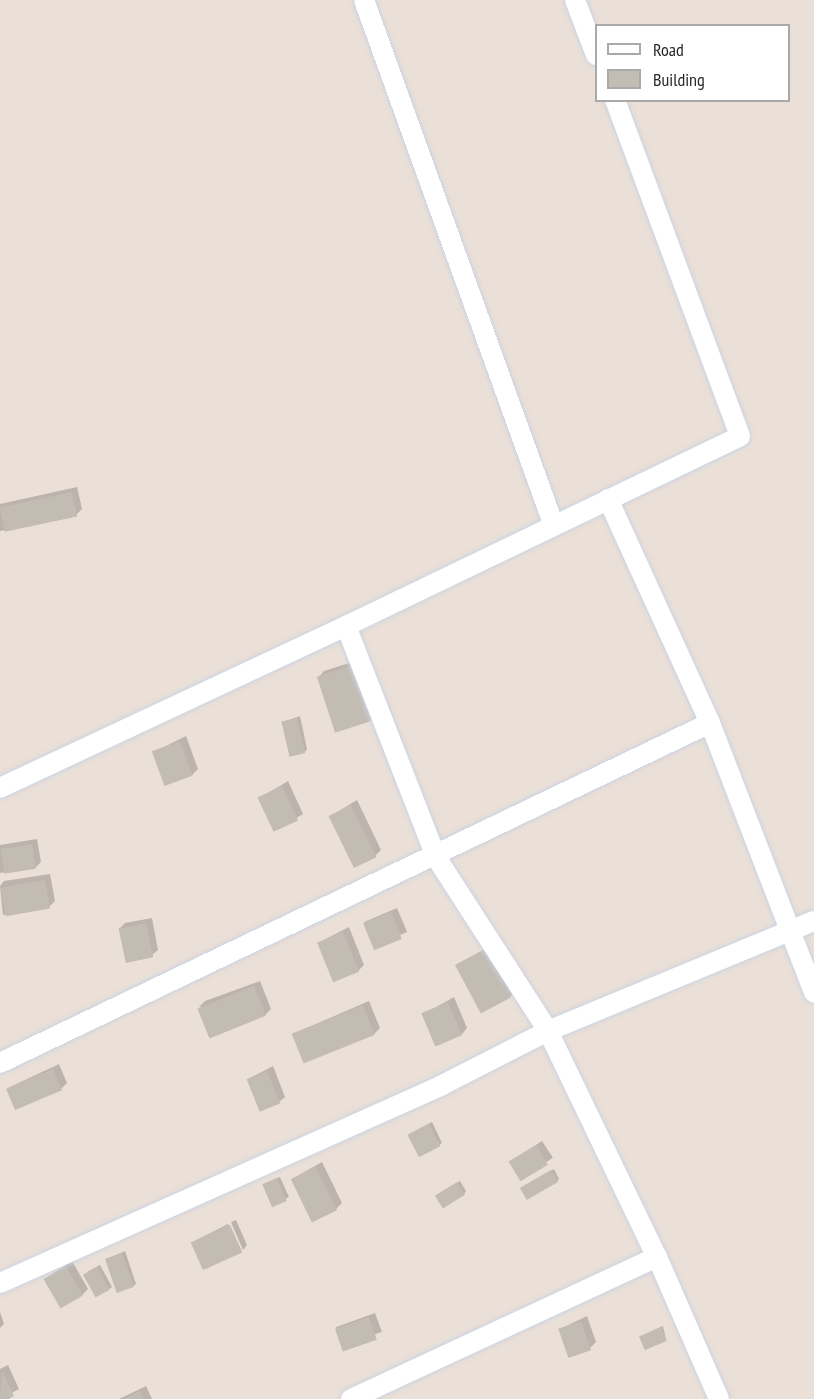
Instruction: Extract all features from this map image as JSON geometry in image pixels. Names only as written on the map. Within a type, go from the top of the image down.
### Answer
[{"type":"street","points":[[364,0],[554,526]]},
{"type":"street","points":[[575,0],[595,50]]},
{"type":"street","points":[[0,788],[346,626],[740,435],[616,102]]},
{"type":"street","points":[[608,499],[710,723],[788,932],[814,993]]},
{"type":"street","points":[[346,626],[436,857],[548,1031],[657,1257],[719,1399]]},
{"type":"street","points":[[0,1063],[436,857],[710,723]]},
{"type":"street","points":[[0,1283],[442,1085],[548,1031],[814,921]]},
{"type":"street","points":[[351,1399],[657,1257]]},
{"type":"building","points":[[72,492],[77,516],[5,532],[0,507]]},
{"type":"building","points":[[353,665],[371,721],[335,733],[317,677]]},
{"type":"building","points":[[297,718],[305,753],[290,757],[281,722]]},
{"type":"building","points":[[180,741],[193,776],[164,786],[152,751]]},
{"type":"building","points":[[282,786],[298,820],[274,832],[258,797]]},
{"type":"building","points":[[351,805],[376,857],[354,868],[329,816]]},
{"type":"building","points":[[32,844],[36,869],[4,874],[0,849]]},
{"type":"building","points":[[45,880],[50,909],[6,916],[1,888]]},
{"type":"building","points":[[391,912],[402,939],[374,950],[363,923]]},
{"type":"building","points":[[146,923],[153,957],[126,963],[119,929]]},
{"type":"building","points":[[343,932],[359,972],[333,982],[317,942]]},
{"type":"building","points":[[485,949],[511,998],[481,1014],[455,965]]},
{"type":"building","points":[[254,986],[266,1016],[209,1039],[197,1009]]},
{"type":"building","points":[[448,1002],[462,1035],[435,1046],[421,1013]]},
{"type":"building","points":[[363,1005],[375,1035],[304,1064],[292,1034]]},
{"type":"building","points":[[53,1069],[62,1090],[15,1110],[6,1089]]},
{"type":"building","points":[[267,1071],[280,1103],[260,1112],[247,1079]]},
{"type":"building","points":[[429,1124],[440,1146],[419,1157],[408,1135]]},
{"type":"building","points":[[536,1145],[548,1165],[520,1181],[509,1161]]},
{"type":"building","points":[[316,1167],[337,1210],[312,1222],[291,1179]]},
{"type":"building","points":[[551,1170],[558,1182],[527,1200],[520,1188]]},
{"type":"building","points":[[277,1178],[287,1201],[272,1207],[262,1184]]},
{"type":"building","points":[[457,1182],[465,1195],[443,1208],[435,1196]]},
{"type":"building","points":[[230,1225],[242,1252],[203,1270],[191,1242]]},
{"type":"building","points":[[122,1253],[134,1287],[117,1293],[105,1259]]},
{"type":"building","points":[[66,1266],[83,1295],[60,1308],[43,1279]]},
{"type":"building","points":[[97,1267],[110,1290],[96,1297],[83,1275]]},
{"type":"building","points":[[369,1317],[377,1340],[343,1351],[335,1329]]},
{"type":"building","points":[[581,1321],[591,1350],[568,1358],[558,1329]]},
{"type":"building","points":[[661,1327],[667,1341],[645,1350],[639,1336]]},
{"type":"building","points":[[2,1370],[14,1396],[9,1399],[0,1399]]},
{"type":"building","points":[[140,1391],[143,1399],[123,1399]]}]
